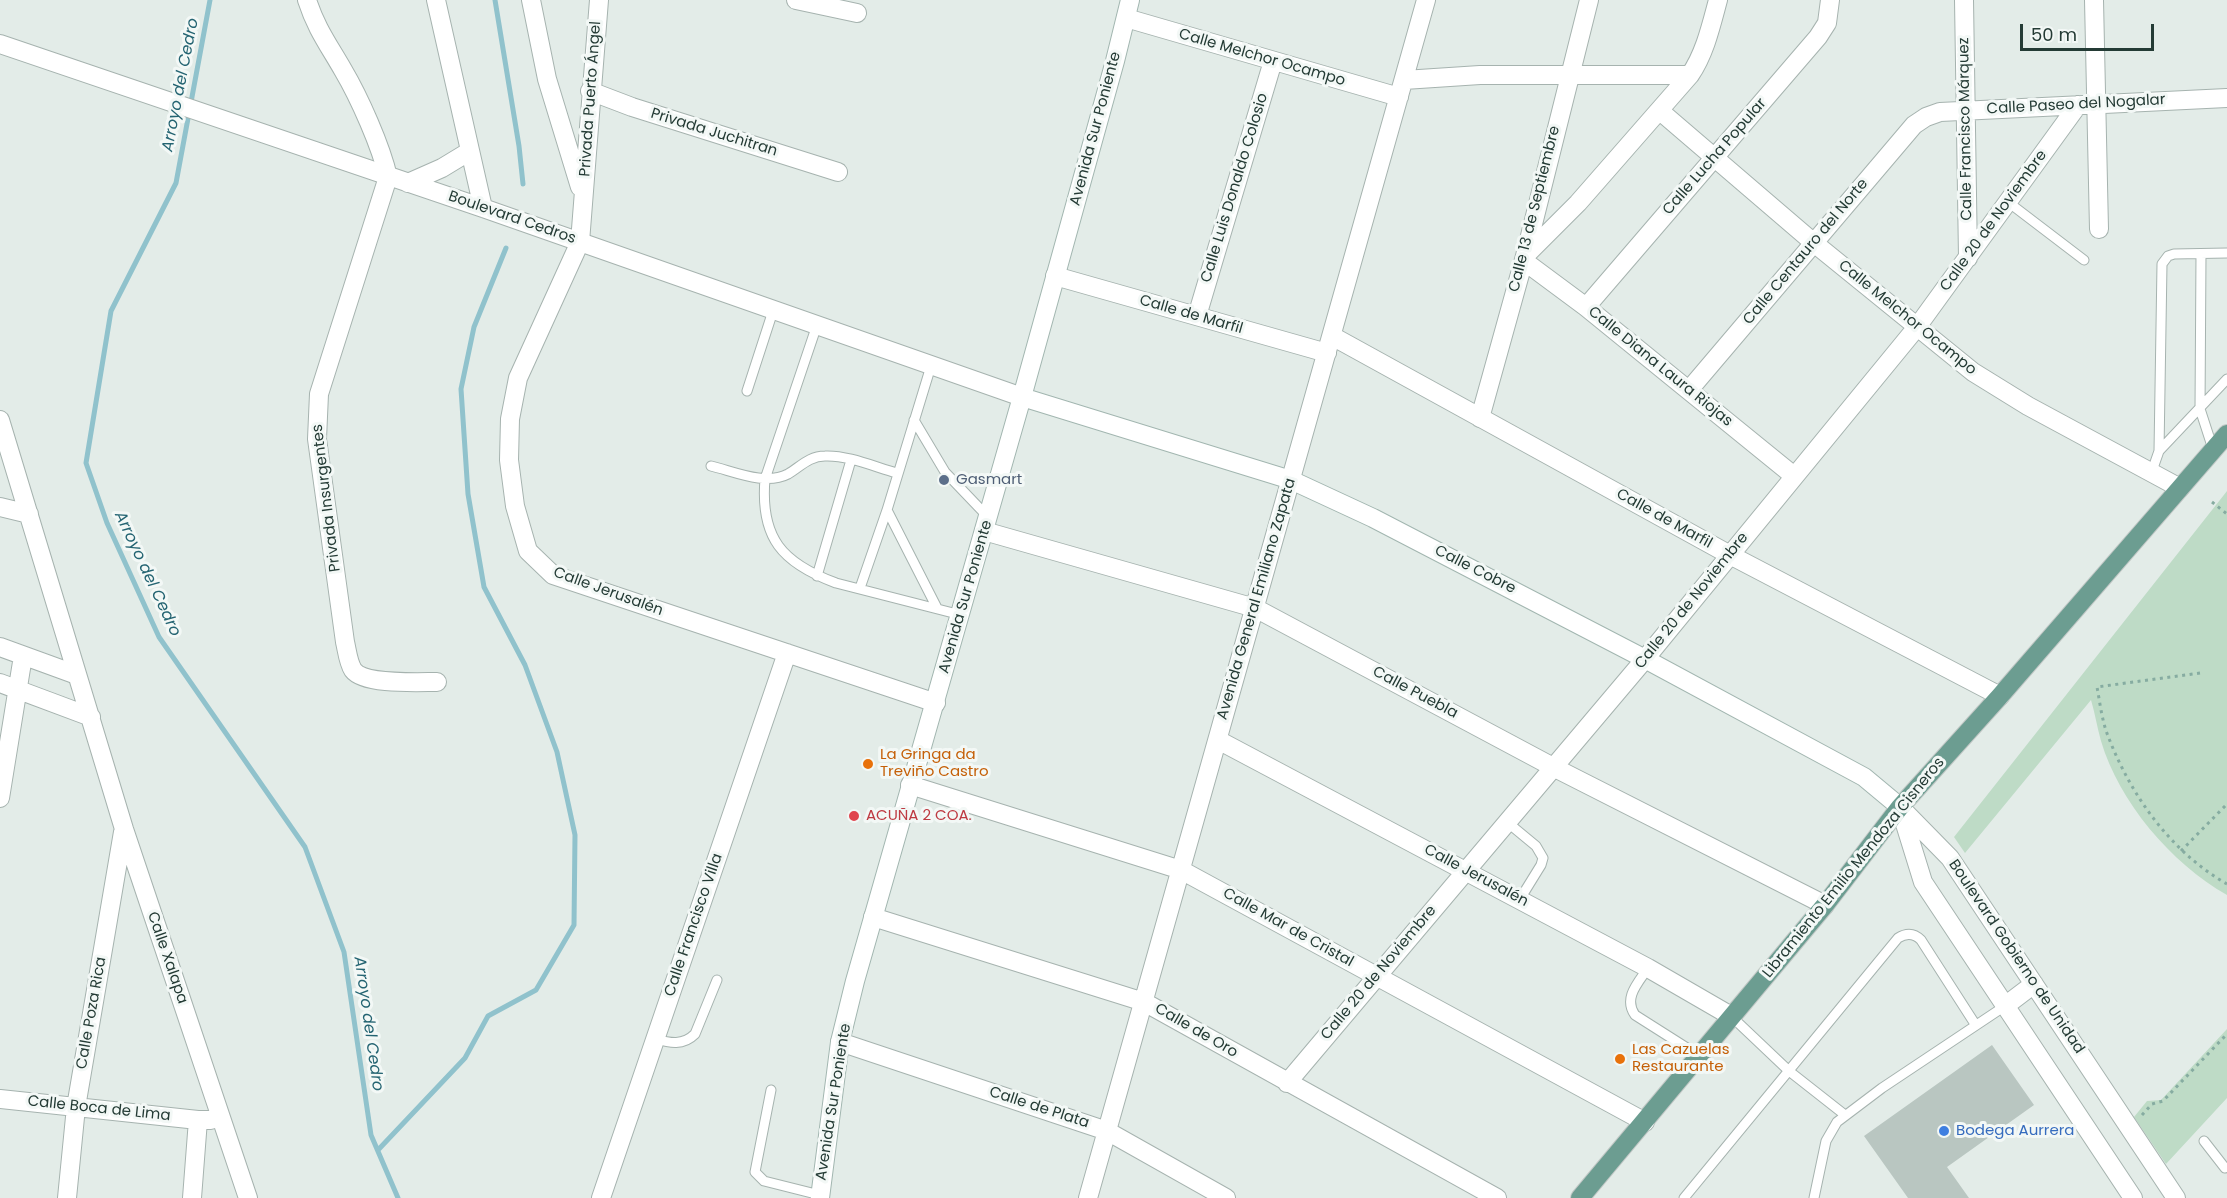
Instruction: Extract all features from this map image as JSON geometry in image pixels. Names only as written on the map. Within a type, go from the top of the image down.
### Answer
[{"type":"main road","name":"Libramiento Emilio Mendoza Cisneros","points":[[1580,1198],[1825,905],[1900,807],[2000,696],[2227,434]]},
{"type":"street","points":[[307,0],[315,25],[349,82],[388,177]]},
{"type":"street","points":[[436,0],[483,208]]},
{"type":"street","name":"Privada Puerto Ángel","points":[[531,0],[546,80],[583,198]]},
{"type":"street","name":"Privada Puerto Ángel","points":[[580,242],[590,91],[599,0]]},
{"type":"street","points":[[796,0],[856,13]]},
{"type":"street","name":"Avenida General Emiliano Zapata","points":[[1088,1198],[1426,0]]},
{"type":"street","name":"Calle 13 de Septiembre","points":[[1480,418],[1524,259],[1589,0]]},
{"type":"street","points":[[1524,259],[1578,203],[1690,75],[1704,50],[1719,0]]},
{"type":"street","name":"Calle Lucha Popular","points":[[1586,307],[1818,37],[1827,22],[1830,0]]},
{"type":"street","name":"Calle Francisco Márquez","points":[[1964,0],[1968,258]]},
{"type":"street","points":[[2094,0],[2098,229]]},
{"type":"street","name":"Calle Melchor Ocampo","points":[[1128,9],[1273,61],[1402,88],[1480,75],[1690,75]]},
{"type":"street","name":"Avenida Sur Poniente","points":[[820,1196],[840,1042],[910,785],[936,703],[1022,397],[1128,9]]},
{"type":"street","name":"Boulevard Cedros","points":[[0,44],[483,208],[1022,397]]},
{"type":"street","name":"Calle Luis Donaldo Colosio","points":[[1197,316],[1273,61]]},
{"type":"street","name":"Privada Juchitran","points":[[590,91],[632,107],[838,172]]},
{"type":"street","name":"Calle Paseo del Nogalar","points":[[1926,117],[1940,112],[1967,110],[2227,99]]},
{"type":"street","name":"Calle 20 de Noviembre","points":[[1287,1083],[1375,976],[1646,659],[1917,327],[2078,105]]},
{"type":"street","name":"Calle Melchor Ocampo","points":[[1660,111],[1814,243],[1972,372],[2018,400],[2181,488]]},
{"type":"street","name":"Calle Centauro del Norte","points":[[1689,390],[1914,125],[1926,117]]},
{"type":"street","points":[[408,183],[442,168],[470,151]]},
{"type":"street","name":"Privada Insurgentes","points":[[388,177],[319,394],[317,439],[345,642],[352,669],[360,677],[375,680],[437,682]]},
{"type":"street","name":"Calle Jerusalén","points":[[580,242],[518,378],[510,419],[509,460],[514,506],[528,551],[553,575],[936,703]]},
{"type":"street","name":"Calle Diana Laura Riojas","points":[[1524,259],[1794,476]]},
{"type":"street","name":"Calle de Marfil","points":[[1055,276],[1197,316],[1329,345],[1480,418],[1730,555],[2000,696]]},
{"type":"street","name":"Calle Cobre","points":[[1022,397],[1291,480],[1383,523],[1646,659],[1864,777],[1900,807]]},
{"type":"street","name":"Calle Xalapa","points":[[0,420],[124,829],[248,1198]]},
{"type":"street","points":[[0,507],[29,514]]},
{"type":"street","name":"Calle Puebla","points":[[986,524],[1255,608],[1553,767],[1825,905]]},
{"type":"street","points":[[0,647],[77,675]]},
{"type":"street","name":"Calle Francisco Villa","points":[[601,1198],[786,652]]},
{"type":"street","points":[[0,798],[9,686],[23,656]]},
{"type":"street","points":[[9,686],[91,717]]},
{"type":"street","name":"Calle Jerusalén","points":[[1218,740],[1520,899],[1731,1016]]},
{"type":"street","name":"Calle Mar de Cristal","points":[[910,785],[1181,870],[1645,1122]]},
{"type":"street","points":[[1900,807],[1923,882],[2133,1198]]},
{"type":"street","name":"Boulevard Gobierno de Unidad","points":[[1900,807],[1950,858],[2176,1198]]},
{"type":"street","name":"Calle Poza Rica","points":[[67,1198],[76,1107],[124,829]]},
{"type":"street","name":"Calle de Oro","points":[[873,917],[1144,1002],[1497,1198]]},
{"type":"street","points":[[2005,1006],[2034,984]]},
{"type":"street","name":"Calle de Plata","points":[[840,1042],[1107,1131],[1226,1198]]},
{"type":"street","name":"Calle Boca de Lima","points":[[0,1100],[223,1121]]},
{"type":"street","points":[[192,1198],[198,1120]]},
{"type":"lane","points":[[2008,202],[2084,260]]},
{"type":"lane","points":[[2152,471],[2159,451],[2162,264],[2168,256],[2174,254],[2227,253]]},
{"type":"lane","points":[[2202,254],[2200,409],[2213,449]]},
{"type":"lane","points":[[747,391],[773,311]]},
{"type":"lane","points":[[817,326],[765,479],[763,502],[767,524],[777,546],[793,561],[817,576],[961,615]]},
{"type":"lane","points":[[860,588],[887,510],[931,366]]},
{"type":"lane","points":[[2159,451],[2227,379]]},
{"type":"lane","points":[[914,420],[945,471],[986,524]]},
{"type":"lane","points":[[711,466],[765,479],[787,475],[815,457],[825,456],[851,460],[897,473]]},
{"type":"lane","points":[[817,576],[851,460]]},
{"type":"lane","points":[[887,510],[937,608]]},
{"type":"lane","points":[[1507,822],[1536,846],[1543,858],[1520,899]]},
{"type":"lane","points":[[1684,1198],[1898,938],[1912,935],[1921,940],[1975,1024]]},
{"type":"lane","points":[[1648,968],[1631,994],[1630,1008],[1635,1016],[1698,1055]]},
{"type":"lane","points":[[656,1039],[673,1043],[689,1041],[695,1034],[717,980]]},
{"type":"lane","points":[[1814,1198],[1826,1141],[1838,1122],[1975,1024],[2005,1006]]},
{"type":"lane","points":[[1731,1016],[1789,1071],[1845,1115]]},
{"type":"lane","points":[[771,1090],[755,1172],[764,1181],[820,1196]]},
{"type":"lane","points":[[2204,1141],[2224,1168]]},
{"type":"path","points":[[2212,502],[2227,514]]},
{"type":"path","points":[[2200,673],[2097,687],[2107,734],[2126,778],[2152,817],[2181,851],[2227,884]]},
{"type":"path","points":[[2181,851],[2227,804]]},
{"type":"path","points":[[2142,1116],[2152,1104],[2163,1101],[2227,1034]]},
{"type":"green space","points":[[2227,491],[2227,895],[2186,866],[2167,848],[2134,808],[2109,764],[2091,700],[1965,853],[1954,837]]},
{"type":"green space","points":[[2227,1029],[2227,1098],[2166,1164],[2134,1117],[2147,1101],[2161,1100]]},
{"type":"building","points":[[1992,1045],[2034,1105],[1947,1167],[1969,1198],[1908,1198],[1864,1136]]},
{"type":"waterway","name":"Arroyo del Cedro","points":[[210,0],[176,183],[111,311],[86,463],[107,523],[159,637],[305,847],[344,952],[371,1135],[398,1198]]},
{"type":"waterway","points":[[495,0],[523,184]]},
{"type":"waterway","points":[[378,1150],[465,1058],[488,1016],[536,990],[574,925],[575,835],[557,752],[525,665],[484,587],[468,494],[461,389],[474,327],[506,248]]},
{"type":"place","name":"Gasmart","points":[[944,480]]},
{"type":"place","name":"La Gringa da Treviño Castro","points":[[868,764]]},
{"type":"place","name":"ACUÑA 2 COA.","points":[[854,816]]},
{"type":"place","name":"Las Cazuelas Restaurante","points":[[1620,1059]]},
{"type":"place","name":"Bodega Aurrera","points":[[1944,1131]]}]
